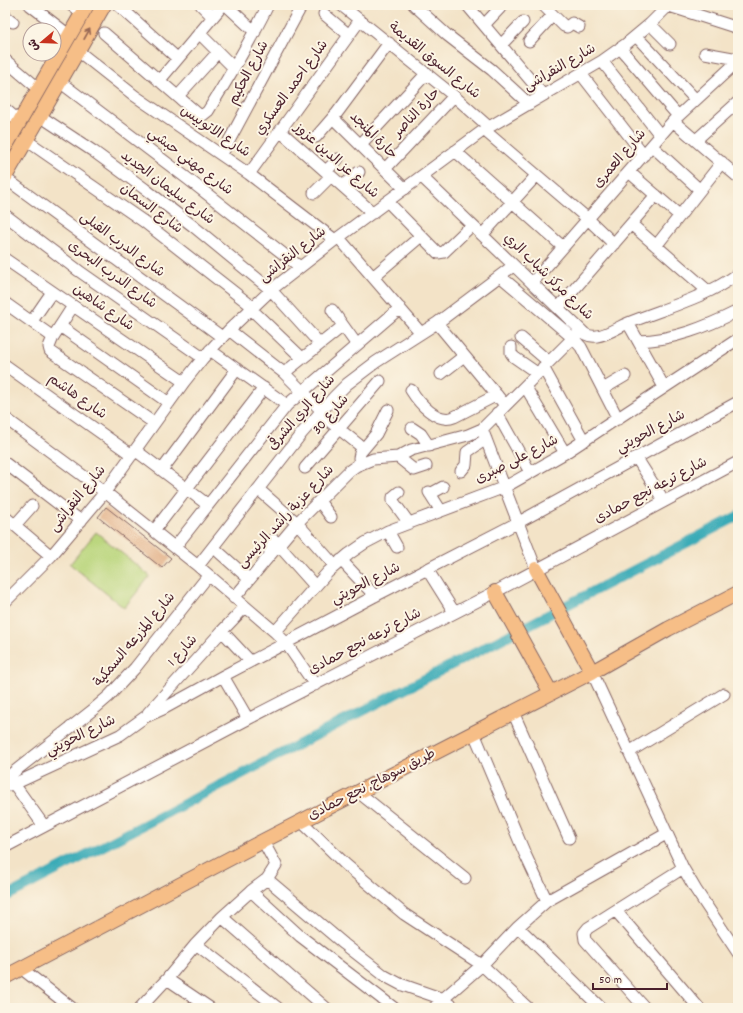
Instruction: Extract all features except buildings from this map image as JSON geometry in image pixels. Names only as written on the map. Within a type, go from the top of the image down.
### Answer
[{"type":"main road","points":[[5,178],[104,5]]},
{"type":"main road","points":[[5,147],[85,10]]},
{"type":"main road","points":[[536,569],[592,672]]},
{"type":"main road","points":[[495,592],[551,693]]},
{"type":"main road","name":"طريق سوهاج, نجع حمادى","points":[[5,977],[263,841],[592,672],[668,629],[738,593]]},
{"type":"street","points":[[30,5],[70,36]]},
{"type":"street","points":[[71,5],[85,10]]},
{"type":"street","points":[[118,5],[177,58]]},
{"type":"street","points":[[201,5],[213,17]]},
{"type":"street","points":[[159,81],[223,5]]},
{"type":"street","points":[[226,5],[255,32]]},
{"type":"street","points":[[104,34],[198,114],[204,115],[208,112],[255,32],[268,5]]},
{"type":"street","name":"شارع الحكيم","points":[[222,154],[302,5]]},
{"type":"street","name":"شارع السوق القديمة","points":[[341,5],[454,96],[486,129],[536,176],[588,219],[614,244]]},
{"type":"street","points":[[414,5],[447,35],[492,70],[528,104]]},
{"type":"street","points":[[542,5],[566,27],[572,23],[579,27]]},
{"type":"street","points":[[470,6],[484,25],[543,95]]},
{"type":"street","points":[[667,6],[738,28]]},
{"type":"street","name":"شارع النقراشى","points":[[5,602],[51,556],[81,521],[105,492],[184,382],[225,333],[252,308],[300,267],[486,129],[602,61],[636,36],[667,6]]},
{"type":"street","points":[[484,25],[500,8]]},
{"type":"street","points":[[324,14],[349,35]]},
{"type":"street","points":[[529,41],[553,15]]},
{"type":"street","name":"شارع احمد العسكري","points":[[249,174],[360,20]]},
{"type":"street","points":[[501,45],[523,22]]},
{"type":"street","points":[[650,24],[670,44]]},
{"type":"street","points":[[199,33],[234,68]]},
{"type":"street","points":[[636,36],[695,99]]},
{"type":"street","name":"حارة المنجد","points":[[389,43],[334,117],[336,121],[405,189]]},
{"type":"street","points":[[620,48],[675,118],[696,140],[738,177]]},
{"type":"street","name":"شارع الاتوبيس","points":[[78,51],[135,96],[222,154],[337,239],[373,277],[421,333]]},
{"type":"street","points":[[178,96],[218,52]]},
{"type":"street","points":[[706,53],[738,60]]},
{"type":"street","points":[[5,60],[39,89]]},
{"type":"street","name":"شارع العمرى","points":[[532,283],[675,118],[738,60]]},
{"type":"street","points":[[602,61],[660,135]]},
{"type":"street","points":[[360,145],[427,73]]},
{"type":"street","points":[[581,74],[644,155]]},
{"type":"street","name":"شارع مهني حبشي","points":[[60,82],[225,207],[300,267]]},
{"type":"street","name":"حارة الناصر","points":[[385,169],[454,96]]},
{"type":"street","points":[[696,140],[738,102]]},
{"type":"street","points":[[5,109],[20,122]]},
{"type":"street","points":[[316,136],[336,115]]},
{"type":"street","name":"شارع سليمان الجديد","points":[[40,116],[93,151],[145,189],[272,290],[320,344]]},
{"type":"street","name":"شارع عز الدين عزوز","points":[[280,131],[373,213]]},
{"type":"street","name":"شارع السمان","points":[[26,140],[142,221],[252,308],[302,358]]},
{"type":"street","points":[[652,146],[700,190]]},
{"type":"street","points":[[455,152],[563,247]]},
{"type":"street","points":[[314,193],[338,159]]},
{"type":"street","points":[[656,246],[722,162]]},
{"type":"street","points":[[343,186],[359,172]]},
{"type":"street","points":[[629,172],[680,216]]},
{"type":"street","points":[[482,235],[536,176]]},
{"type":"street","name":"شارع مركز شباب الري","points":[[422,177],[513,266],[581,330],[590,336],[601,336],[628,323],[708,291],[738,274]]},
{"type":"street","name":"شارع الدرب القبلى","points":[[5,178],[284,373],[339,429],[364,448]]},
{"type":"street","points":[[558,308],[656,195]]},
{"type":"street","points":[[388,202],[436,252],[441,253],[446,251],[472,225]]},
{"type":"street","name":"شارع الدرب البحرى","points":[[5,215],[80,271],[207,354],[237,369],[287,405]]},
{"type":"street","points":[[631,224],[708,291]]},
{"type":"street","points":[[373,277],[421,236]]},
{"type":"street","name":"شارع شاهين","points":[[5,259],[184,382]]},
{"type":"street","name":"شارع الري الشرقى","points":[[198,566],[320,411],[347,384],[391,352],[437,323],[513,266]]},
{"type":"street","points":[[500,276],[572,338],[585,354],[618,419]]},
{"type":"street","points":[[32,321],[52,292]]},
{"type":"street","points":[[5,303],[53,337]]},
{"type":"street","points":[[73,306],[48,347],[51,352],[154,423]]},
{"type":"street","points":[[175,547],[287,405],[400,308]]},
{"type":"street","points":[[332,310],[357,345]]},
{"type":"street","points":[[638,341],[660,339],[684,334],[738,311]]},
{"type":"street","points":[[437,323],[497,395],[501,409],[530,472]]},
{"type":"street","points":[[628,323],[664,387]]},
{"type":"street","points":[[60,326],[168,403]]},
{"type":"street","points":[[284,373],[343,326]]},
{"type":"street","name":"شارع عزبة راشد الرئيسى","points":[[234,598],[297,523],[349,471],[360,464],[373,459],[398,457],[411,450],[468,435],[484,434],[501,409],[581,330]]},
{"type":"street","points":[[521,338],[543,367],[584,441]]},
{"type":"street","name":"شارع على صبرى","points":[[275,632],[315,586],[338,563],[365,543],[388,531],[505,486],[584,441],[738,338]]},
{"type":"street","points":[[511,347],[511,353],[514,357],[543,367]]},
{"type":"street","points":[[441,374],[464,356]]},
{"type":"street","name":"شارع هاشم","points":[[5,365],[162,470],[208,505]]},
{"type":"street","points":[[162,470],[237,369]]},
{"type":"street","points":[[603,388],[625,376]]},
{"type":"street","name":"شارع 30","points":[[305,468],[380,381]]},
{"type":"street","points":[[525,386],[565,453]]},
{"type":"street","points":[[154,531],[264,388]]},
{"type":"street","points":[[411,390],[425,407],[442,419],[454,417],[497,395]]},
{"type":"street","name":"شارع الحويتي","points":[[8,783],[120,735],[145,717],[518,522],[738,402]]},
{"type":"street","points":[[360,464],[359,455],[376,434],[388,410]]},
{"type":"street","points":[[5,418],[105,492],[175,547],[275,632],[286,643],[315,685]]},
{"type":"street","points":[[412,428],[421,434],[429,446]]},
{"type":"street","points":[[461,471],[466,465],[467,452],[484,434],[536,569]]},
{"type":"street","points":[[398,457],[414,470],[426,466]]},
{"type":"street","points":[[636,457],[664,501]]},
{"type":"street","name":"شارع ترعه نجع حمادى","points":[[5,847],[248,719],[495,592],[738,462]]},
{"type":"street","points":[[5,463],[81,521]]},
{"type":"street","points":[[441,511],[430,493],[444,487]]},
{"type":"street","points":[[258,489],[297,523],[375,596]]},
{"type":"street","points":[[399,492],[393,497],[392,501],[409,523]]},
{"type":"street","points":[[319,501],[331,517]]},
{"type":"street","points":[[15,525],[32,506]]},
{"type":"street","points":[[5,517],[51,556]]},
{"type":"street","points":[[388,531],[397,547]]},
{"type":"street","points":[[264,547],[269,541],[272,540],[278,544],[315,586]]},
{"type":"street","points":[[213,547],[250,579]]},
{"type":"street","points":[[427,569],[454,612]]},
{"type":"street","name":"شارع المزرعه السمكية","points":[[8,783],[109,696],[135,668],[208,576]]},
{"type":"street","name":"شارع 1","points":[[145,717],[245,607]]},
{"type":"street","points":[[222,631],[250,661]]},
{"type":"street","points":[[592,672],[683,868],[738,954]]},
{"type":"street","points":[[223,676],[248,719]]},
{"type":"street","points":[[629,752],[724,694]]},
{"type":"street","points":[[513,712],[569,838]]},
{"type":"street","points":[[474,733],[547,902]]},
{"type":"street","points":[[8,783],[44,826]]},
{"type":"street","points":[[358,792],[465,878]]},
{"type":"street","points":[[302,822],[345,864],[404,914],[482,965],[528,1008]]},
{"type":"street","points":[[434,1008],[482,965],[518,927],[547,902],[666,834]]},
{"type":"street","points":[[140,1008],[167,979],[196,944],[222,917],[267,879],[276,865],[263,841]]},
{"type":"street","points":[[645,1008],[585,940],[585,931],[683,868]]},
{"type":"street","points":[[267,879],[344,944],[385,976],[400,984],[443,999],[455,1008]]},
{"type":"street","points":[[251,891],[300,936],[394,1008]]},
{"type":"street","points":[[616,911],[699,1008]]},
{"type":"street","points":[[222,917],[326,1008]]},
{"type":"street","points":[[518,927],[601,1008]]},
{"type":"street","points":[[196,944],[278,1008]]},
{"type":"street","points":[[22,969],[72,1008]]},
{"type":"street","points":[[167,979],[210,1008]]},
{"type":"green space","points":[[96,532],[150,576],[124,608],[70,564]]},
{"type":"waterway","points":[[5,897],[738,516]]}]
